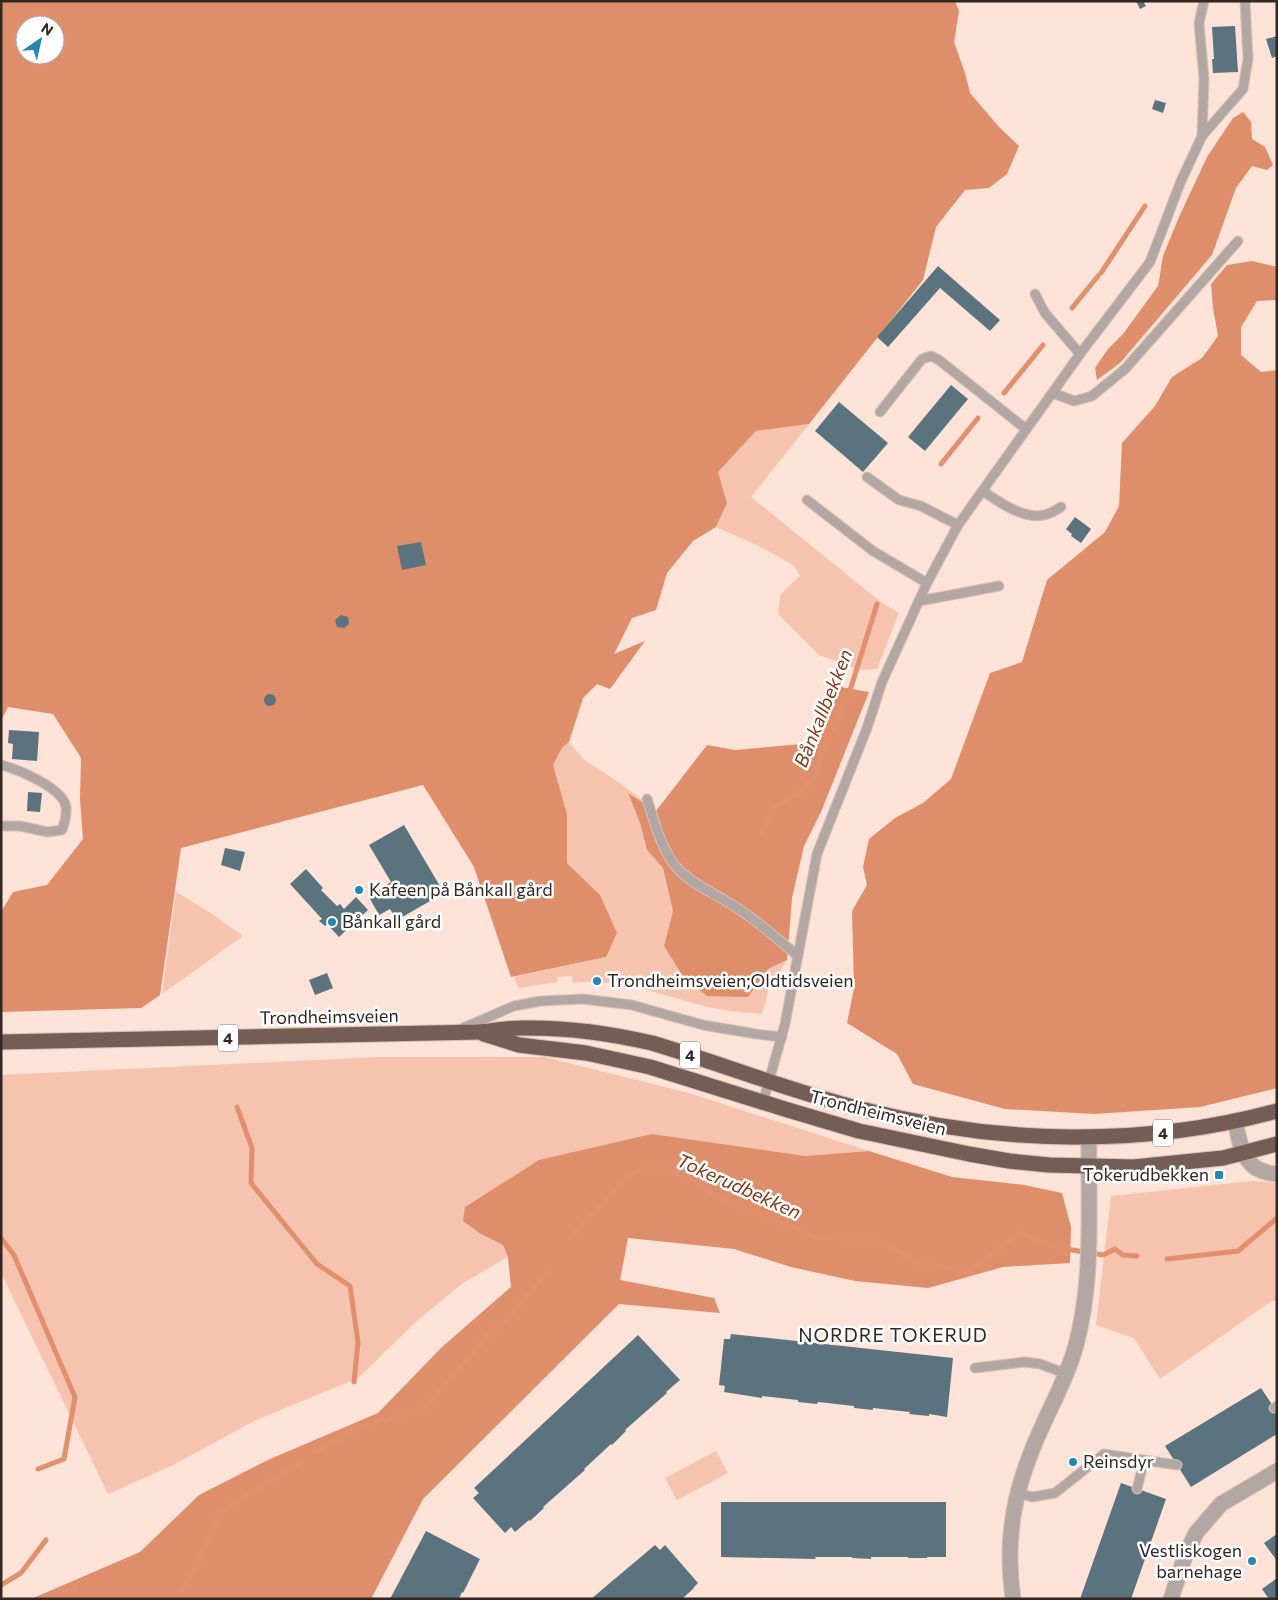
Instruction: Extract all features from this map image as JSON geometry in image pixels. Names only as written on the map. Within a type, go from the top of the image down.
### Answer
[{"type":"highway","name":"Trondheimsveien","points":[[1,1042],[478,1032],[518,1028],[547,1028],[586,1031],[622,1037],[683,1052],[769,1081],[862,1109],[929,1124],[1007,1135],[1089,1138],[1139,1136],[1189,1130],[1277,1111]]},
{"type":"highway","name":"Trondheimsveien","points":[[478,1032],[519,1045],[586,1053],[650,1067],[860,1131],[961,1152],[1017,1161],[1049,1165],[1134,1167],[1223,1158],[1277,1144]]},
{"type":"street","points":[[1236,1121],[1244,1153],[1249,1162],[1258,1170],[1277,1174]]},
{"type":"street","points":[[1013,1599],[1010,1571],[1010,1542],[1017,1492],[1040,1431],[1067,1374],[1076,1348],[1084,1305],[1088,1268],[1089,1138]]},
{"type":"street","points":[[1171,1599],[1185,1556],[1196,1533],[1222,1504],[1277,1471]]},
{"type":"lane","points":[[1202,136],[1204,79],[1199,23],[1204,1]]},
{"type":"lane","points":[[763,1102],[782,1037],[817,854],[867,728],[882,682],[927,583],[958,525],[1080,354],[1150,262],[1180,181],[1202,136],[1243,89],[1248,59],[1246,1]]},
{"type":"lane","points":[[1053,393],[1074,401],[1092,396],[1125,370],[1238,241]]},
{"type":"lane","points":[[1035,294],[1045,313],[1080,354]]},
{"type":"lane","points":[[880,412],[922,359],[931,356],[939,360],[1026,428]]},
{"type":"lane","points":[[867,477],[899,500],[921,506],[958,525]]},
{"type":"lane","points":[[983,491],[1006,508],[1038,516],[1050,514],[1060,506]]},
{"type":"lane","points":[[807,500],[873,552],[927,583]]},
{"type":"lane","points":[[919,601],[999,586]]},
{"type":"lane","points":[[1,765],[13,768],[55,792],[65,804],[66,820],[62,830],[48,832],[20,826],[1,826]]},
{"type":"lane","points":[[648,800],[663,846],[678,869],[703,889],[730,904],[798,956]]},
{"type":"lane","points":[[454,1032],[514,1006],[562,999],[606,1001],[632,1005],[703,1025],[782,1037]]},
{"type":"lane","points":[[975,1368],[1025,1362],[1040,1364],[1067,1374]]},
{"type":"lane","points":[[1017,1492],[1032,1496],[1055,1493],[1104,1454],[1177,1465]]},
{"type":"lane","points":[[1137,1489],[1144,1460]]},
{"type":"shaded area","points":[[1,1],[955,1],[959,11],[954,42],[970,93],[999,127],[1019,146],[1007,174],[989,188],[965,190],[936,227],[923,280],[809,424],[756,431],[718,472],[727,503],[716,527],[693,541],[667,573],[656,610],[632,618],[614,654],[645,641],[610,689],[597,684],[583,698],[569,742],[562,748],[553,765],[567,814],[567,863],[600,895],[617,933],[606,957],[511,977],[474,867],[423,785],[181,848],[160,995],[141,1008],[1,1012],[1,912],[13,892],[47,885],[83,839],[80,799],[81,758],[53,714],[8,707],[1,721]]},
{"type":"shaded area","points":[[1243,112],[1251,122],[1252,139],[1265,147],[1273,165],[1267,170],[1252,166],[1236,188],[1212,255],[1120,363],[1097,380],[1095,368],[1158,286],[1163,256],[1207,157],[1233,118]]},
{"type":"shaded area","points":[[1252,261],[1277,267],[1277,300],[1257,301],[1241,327],[1241,355],[1261,372],[1277,370],[1277,1088],[1200,1107],[1094,1114],[1005,1109],[913,1084],[897,1054],[847,1023],[854,988],[852,911],[867,885],[863,867],[869,839],[895,818],[923,803],[951,779],[990,673],[1022,662],[1047,580],[1105,532],[1119,506],[1122,443],[1155,406],[1172,377],[1202,358],[1218,336],[1211,284],[1227,265]]},
{"type":"shaded area","points":[[809,424],[751,497],[882,603],[899,613],[877,669],[859,670],[819,655],[778,614],[780,595],[800,576],[794,566],[763,548],[716,527],[727,503],[718,472],[756,431]]},
{"type":"shaded area","points":[[841,687],[869,692],[821,812],[804,846],[792,898],[787,960],[768,969],[748,997],[707,996],[684,978],[664,946],[673,911],[663,868],[647,850],[640,823],[628,793],[656,811],[707,745],[735,750],[814,743]]},
{"type":"shaded area","points":[[569,742],[583,759],[620,783],[656,811],[628,794],[640,823],[647,850],[663,868],[673,911],[664,946],[748,997],[768,969],[787,960],[768,991],[761,1014],[714,1008],[625,985],[590,982],[573,983],[572,976],[557,977],[558,982],[518,988],[514,977],[606,957],[600,895],[567,863],[567,814],[553,765],[562,748]]},
{"type":"shaded area","points":[[176,892],[211,913],[243,936],[162,994]]},
{"type":"shaded area","points":[[379,1057],[544,1057],[689,1093],[869,1151],[805,1156],[652,1134],[481,1234],[503,1245],[508,1257],[463,1283],[418,1320],[358,1378],[256,1420],[171,1466],[108,1494],[1,1273],[1,1075]]},
{"type":"shaded area","points":[[652,1134],[805,1156],[869,1151],[952,1177],[1024,1185],[1062,1193],[1071,1227],[1070,1263],[1003,1267],[928,1288],[855,1281],[791,1267],[734,1249],[628,1238],[620,1280],[714,1298],[720,1313],[619,1304],[423,1499],[371,1599],[31,1599],[140,1552],[199,1495],[270,1459],[378,1413],[442,1347],[511,1287],[508,1257],[503,1245],[481,1234],[463,1221],[465,1207],[539,1160]]},
{"type":"shaded area","points":[[1252,1181],[1277,1183],[1277,1301],[1272,1301],[1160,1379],[1134,1338],[1096,1325],[1111,1196]]},
{"type":"shaded area","points":[[716,1451],[728,1473],[677,1500],[665,1478]]},
{"type":"building","points":[[1136,1],[1146,1],[1144,3],[1146,6],[1140,9]]},
{"type":"building","points":[[1235,26],[1238,72],[1213,73],[1212,27]]},
{"type":"building","points":[[1277,36],[1277,56],[1272,58],[1266,39]]},
{"type":"building","points":[[1155,100],[1166,103],[1163,113],[1152,109]]},
{"type":"building","points":[[938,266],[1000,320],[990,331],[940,288],[888,347],[877,337]]},
{"type":"building","points":[[951,385],[968,399],[925,451],[908,437]]},
{"type":"building","points":[[839,402],[888,443],[863,472],[815,431]]},
{"type":"building","points":[[1075,517],[1091,529],[1081,543],[1071,536],[1072,534],[1066,529]]},
{"type":"building","points":[[421,542],[426,565],[402,570],[397,546]]},
{"type":"building","points":[[341,615],[348,617],[349,624],[344,628],[337,627],[335,620]]},
{"type":"building","points":[[270,694],[276,700],[270,706],[264,700]]},
{"type":"building","points":[[9,730],[39,732],[37,761],[12,759],[13,744],[8,743]]},
{"type":"building","points":[[28,792],[42,793],[40,812],[27,811]]},
{"type":"building","points":[[404,825],[444,893],[397,920],[390,909],[379,915],[369,897],[391,882],[369,845]]},
{"type":"building","points":[[225,848],[245,852],[240,871],[221,865]]},
{"type":"building","points":[[306,869],[323,888],[321,890],[337,906],[340,904],[344,909],[356,897],[368,910],[339,937],[327,924],[325,926],[319,921],[322,919],[290,884]]},
{"type":"building","points":[[327,973],[333,988],[315,995],[309,980]]},
{"type":"building","points":[[731,1334],[953,1358],[947,1417],[929,1414],[929,1416],[909,1414],[910,1412],[873,1408],[873,1410],[854,1408],[854,1406],[818,1402],[817,1404],[798,1402],[798,1400],[762,1396],[762,1398],[724,1392],[725,1386],[719,1385],[724,1339],[730,1339]]},
{"type":"building","points":[[638,1335],[680,1380],[530,1521],[515,1532],[511,1527],[505,1533],[473,1498],[479,1493],[474,1488]]},
{"type":"building","points":[[1261,1388],[1277,1412],[1277,1434],[1191,1487],[1165,1446]]},
{"type":"building","points":[[1121,1483],[1166,1499],[1131,1599],[1080,1599]]},
{"type":"building","points":[[721,1502],[946,1502],[946,1557],[871,1557],[871,1559],[815,1557],[816,1559],[721,1557]]},
{"type":"building","points":[[426,1531],[480,1559],[463,1593],[459,1599],[390,1599]]},
{"type":"building","points":[[1277,1534],[1277,1561],[1264,1543]]},
{"type":"building","points":[[655,1545],[660,1550],[665,1545],[698,1583],[682,1599],[591,1599]]},
{"type":"building","points":[[1277,1578],[1277,1597],[1269,1599],[1262,1589]]},
{"type":"waterway","name":"Bånkallbekken","points":[[1101,273],[1145,206]]},
{"type":"waterway","name":"Bånkallbekken","points":[[1072,308],[1098,276]]},
{"type":"waterway","name":"Bånkallbekken","points":[[1004,393],[1043,345]]},
{"type":"waterway","name":"Bånkallbekken","points":[[941,464],[978,418]]},
{"type":"waterway","name":"Bånkallbekken","points":[[761,833],[774,806],[799,793],[813,778],[829,735],[848,697],[877,604]]},
{"type":"waterway","points":[[237,1107],[252,1148],[251,1183],[317,1264],[350,1286],[358,1342],[354,1382]]},
{"type":"waterway","name":"Tokerudbekken","points":[[570,1238],[629,1175],[655,1166],[689,1177],[710,1192],[734,1205],[814,1236],[882,1242],[916,1263],[968,1272],[1022,1232],[1041,1242],[1066,1249],[1103,1255],[1115,1249],[1123,1255],[1137,1256]]},
{"type":"waterway","name":"Tokerudbekken","points":[[1167,1259],[1238,1251],[1277,1218]]},
{"type":"waterway","points":[[1,1238],[14,1255],[75,1397],[64,1459],[38,1469]]},
{"type":"waterway","name":"Tokerudbekken","points":[[314,1452],[365,1425],[403,1415],[427,1406],[488,1335],[505,1321],[547,1273]]},
{"type":"waterway","name":"Tokerudbekken","points":[[177,1599],[198,1563],[220,1512],[299,1463]]},
{"type":"waterway","points":[[1,1585],[21,1573],[46,1540]]},
{"type":"waterway","points":[[70,1599],[75,1586]]},
{"type":"place","name":"Kafeen på Bånkall gård","points":[[359,890]]},
{"type":"place","name":"Bånkall gård","points":[[332,922]]},
{"type":"place","name":"Trondheimsveien;Oldtidsveien","points":[[597,981]]},
{"type":"place","name":"Tokerudbekken","points":[[1219,1175]]},
{"type":"place","name":"Reinsdyr","points":[[1073,1462]]},
{"type":"place","name":"Vestliskogen barnehage","points":[[1252,1561]]},
{"type":"district","name":"NORDRE TOKERUD","points":[[893,1335]]}]
